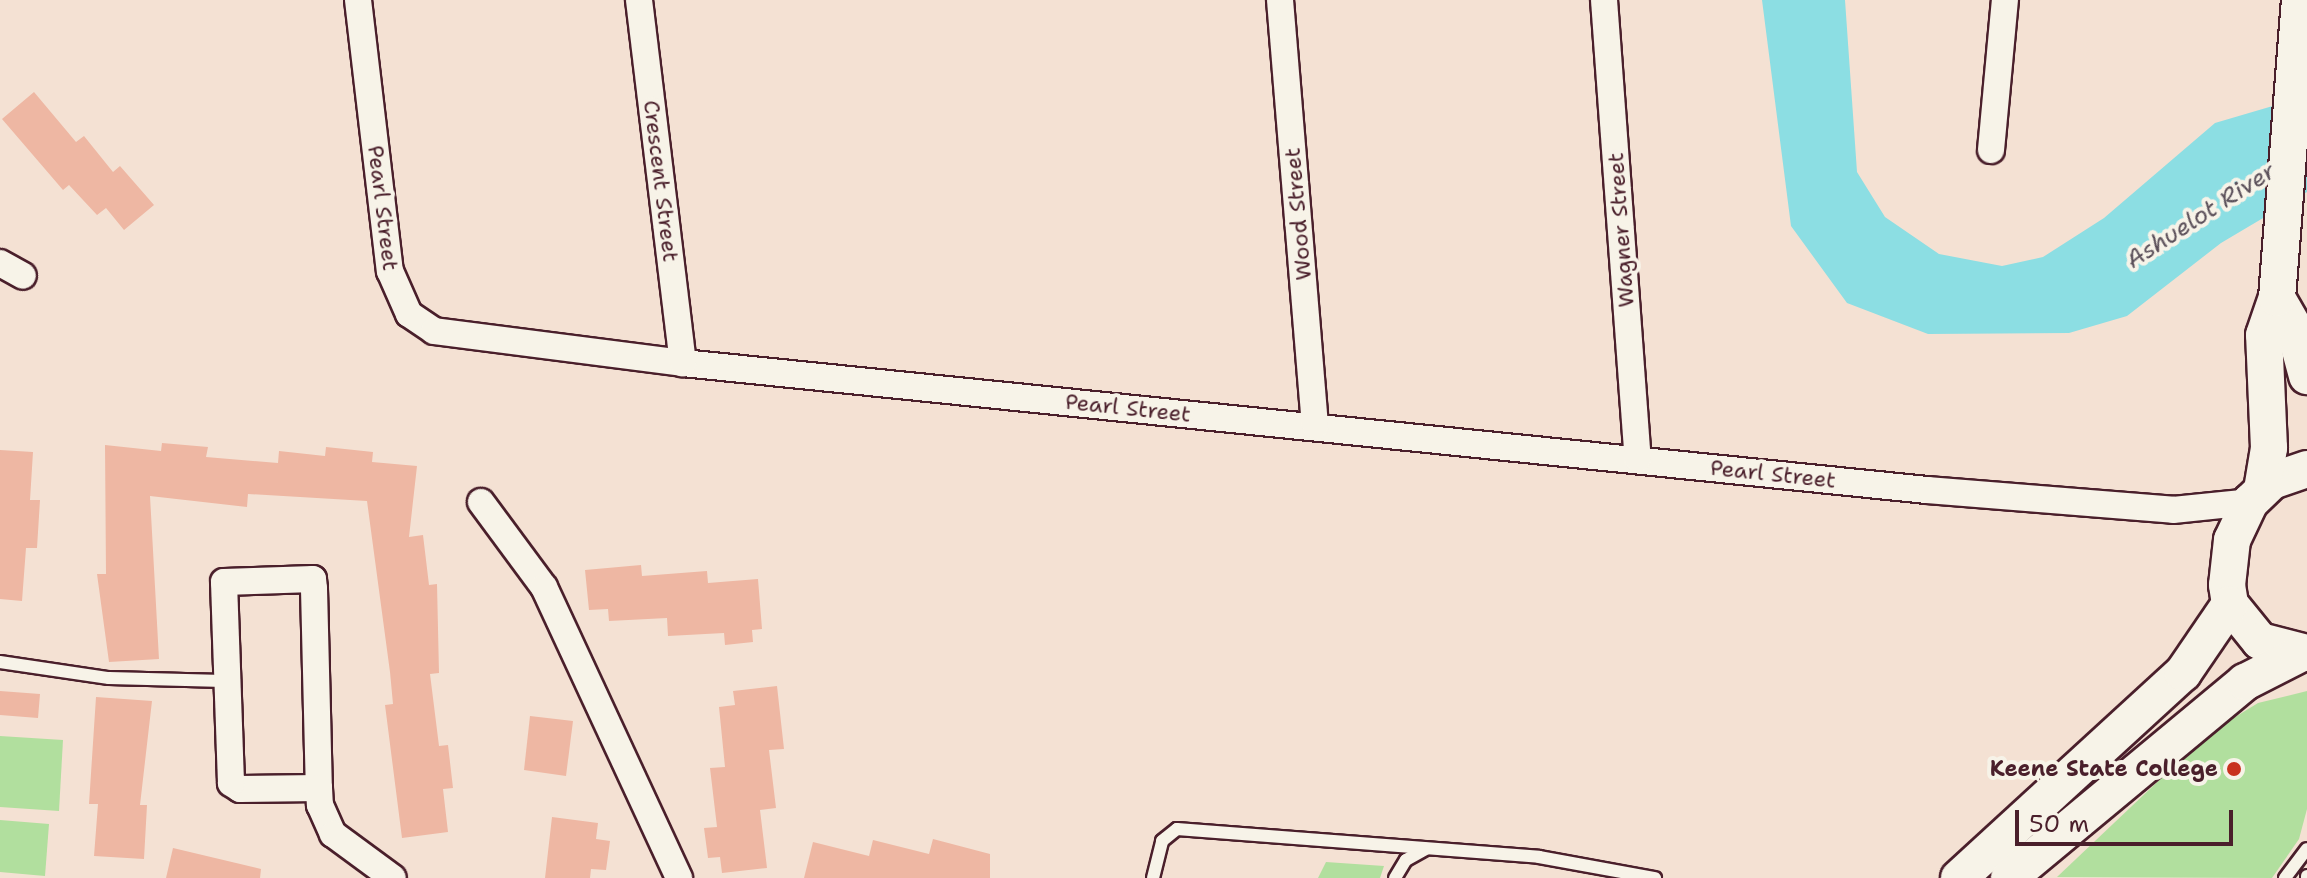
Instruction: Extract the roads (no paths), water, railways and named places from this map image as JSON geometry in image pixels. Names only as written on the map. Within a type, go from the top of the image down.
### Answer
[{"type":"street","name":"Pearl Street","points":[[358,0],[390,271],[409,314],[434,331],[683,363],[2173,510],[2256,496]]},
{"type":"street","name":"Crescent Street","points":[[639,0],[683,363]]},
{"type":"street","name":"Wood Street","points":[[1280,0],[1315,427]]},
{"type":"street","name":"Wagner Street","points":[[1604,0],[1638,459]]},
{"type":"street","points":[[1991,150],[2005,0]]},
{"type":"street","points":[[1959,878],[2183,673],[2230,604],[2232,540],[2256,496],[2269,448],[2264,335],[2277,298],[2278,233],[2300,0]]},
{"type":"street","points":[[0,263],[23,276]]},
{"type":"street","points":[[2277,298],[2294,328],[2307,376]]},
{"type":"street","points":[[2256,496],[2307,469]]},
{"type":"street","points":[[481,502],[544,587],[679,878]]},
{"type":"street","name":"Pearl Street","points":[[2173,510],[2232,540]]},
{"type":"street","points":[[319,788],[240,789],[231,783],[224,681],[224,582],[313,579],[319,788],[333,834],[393,878]]},
{"type":"street","points":[[2230,604],[2260,641],[2303,653]]},
{"type":"street","points":[[2009,878],[2245,682],[2303,653]]},
{"type":"lane","points":[[0,662],[109,678],[224,681]]},
{"type":"lane","points":[[1153,878],[1162,841],[1177,829],[1557,859],[1655,878]]},
{"type":"lane","points":[[1395,878],[1406,860],[1426,849]]},
{"type":"lane","points":[[2285,878],[2307,849]]},
{"type":"water","name":"Ashuelot River","points":[[1762,0],[1845,0],[1857,172],[1885,217],[1939,254],[2002,266],[2043,257],[2104,218],[2215,123],[2307,96],[2307,192],[2221,243],[2127,316],[2069,333],[1928,334],[1847,303],[1791,226]]},
{"type":"place","name":"Keene State College","points":[[2234,769]]}]
